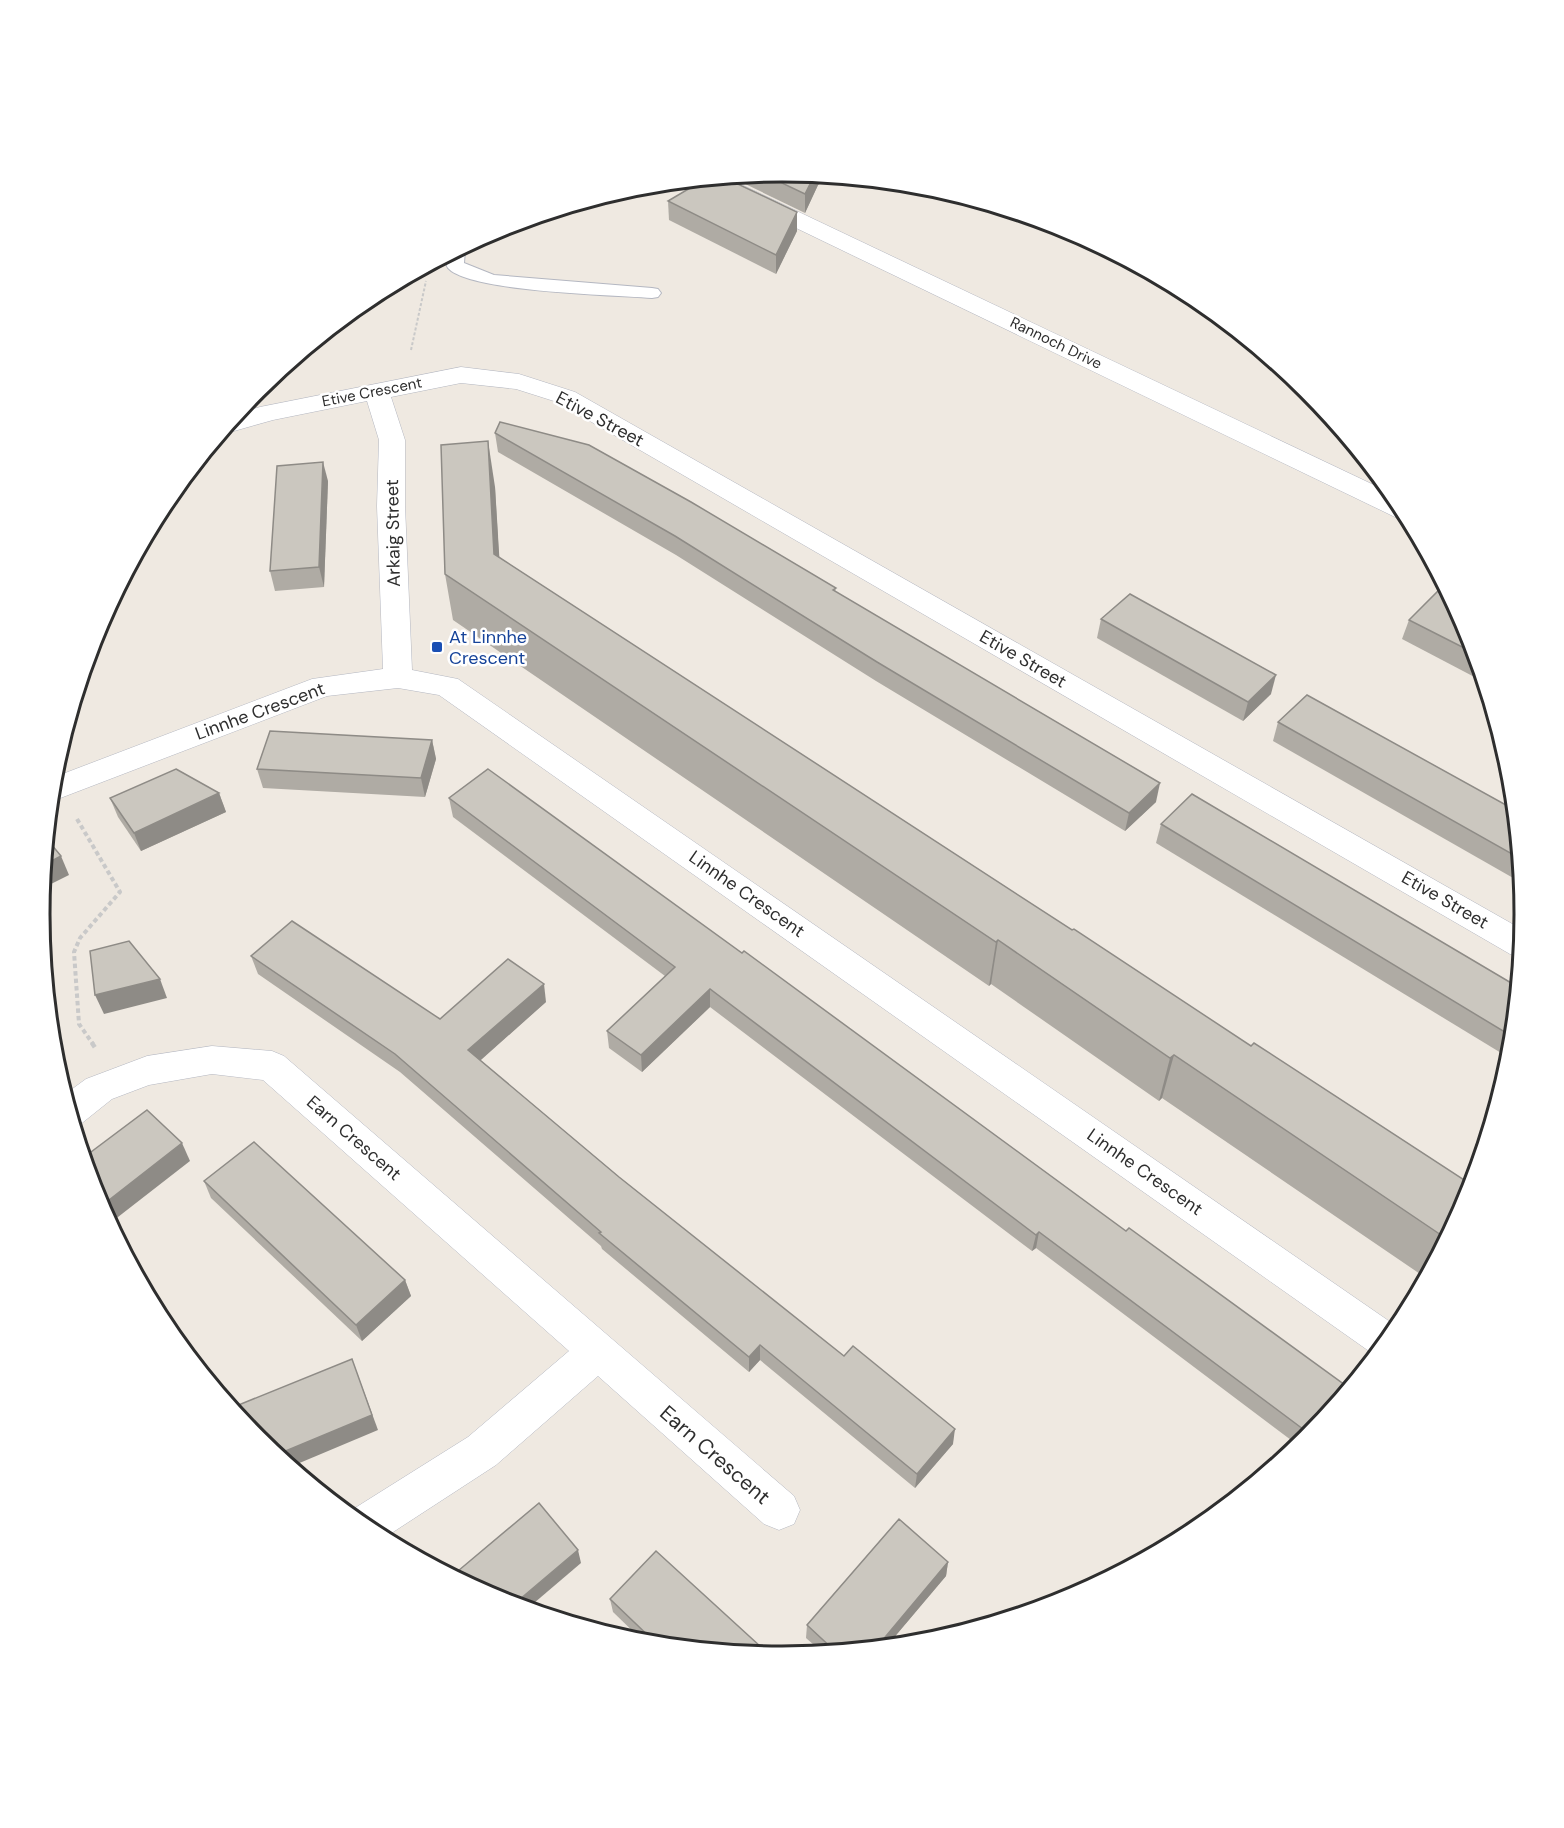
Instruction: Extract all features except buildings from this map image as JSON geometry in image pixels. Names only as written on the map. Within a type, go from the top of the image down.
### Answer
[{"type":"street","name":"Rannoch Drive","points":[[722,184],[1388,503]]},
{"type":"street","name":"Etive Crescent","points":[[240,421],[268,413],[461,375],[519,382]]},
{"type":"street","name":"Etive Street","points":[[519,382],[566,397],[1513,940]]},
{"type":"street","name":"Arkaig Street","points":[[376,391],[392,440],[391,506],[398,678]]},
{"type":"street","name":"Linnhe Crescent","points":[[61,788],[323,686],[398,678],[447,686],[1380,1337]]},
{"type":"street","name":"Earn Crescent","points":[[75,1107],[99,1089],[147,1071],[212,1060],[272,1066],[779,1510]]},
{"type":"street","points":[[372,1521],[482,1451],[597,1352]]},
{"type":"lane","points":[[455,258],[455,265],[469,273],[492,280],[652,293]]},
{"type":"path","points":[[404,386],[426,275]]},
{"type":"path","points":[[60,797],[120,892],[80,938],[74,952],[79,1024],[117,1083]]},
{"type":"place","name":"At Linnhe Crescent","points":[[437,647]]}]
